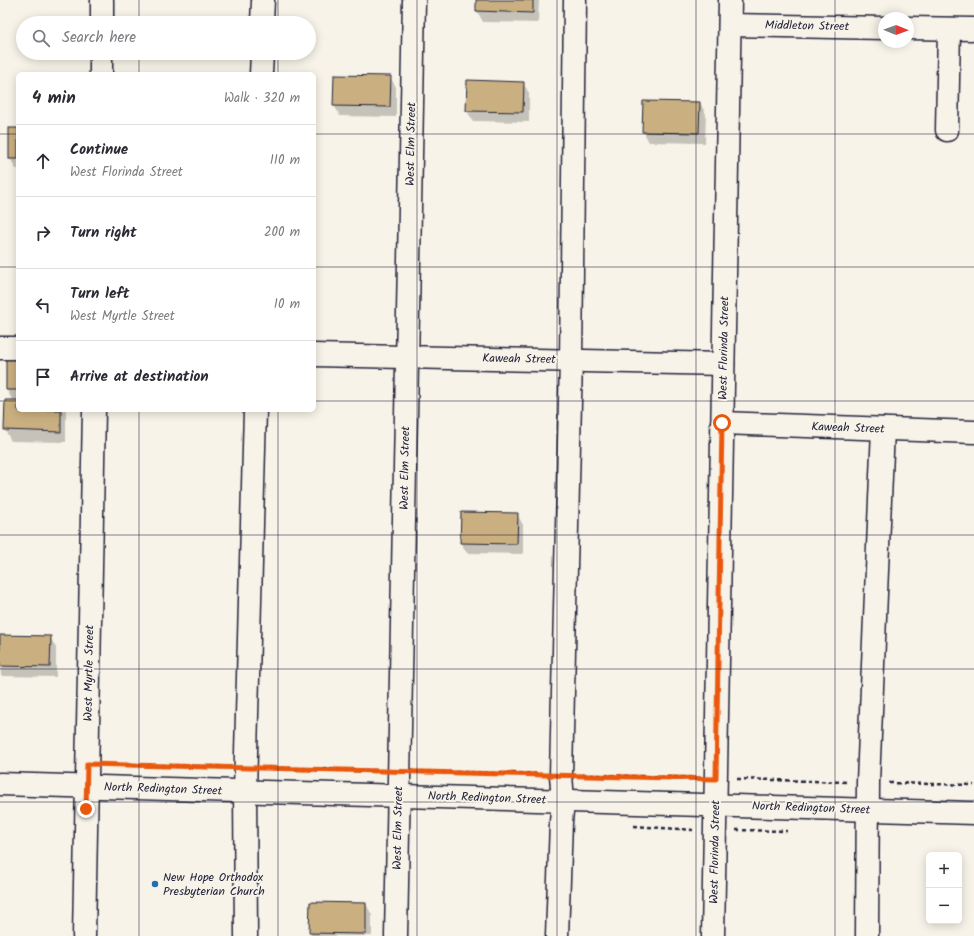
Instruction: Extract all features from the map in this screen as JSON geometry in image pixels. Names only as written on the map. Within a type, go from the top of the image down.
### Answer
[{"type":"street","points":[[102,0],[102,16]]},
{"type":"street","points":[[262,16],[263,0]]},
{"type":"street","name":"West Elm Street","points":[[396,936],[414,0]]},
{"type":"street","points":[[557,936],[563,801],[561,775],[571,360],[575,0]]},
{"type":"street","name":"West Florinda Street","points":[[713,936],[730,0]]},
{"type":"street","name":"Middleton Street","points":[[730,25],[878,28]]},
{"type":"street","points":[[914,28],[974,29]]},
{"type":"street","points":[[947,130],[949,29]]},
{"type":"street","points":[[101,60],[101,72]]},
{"type":"street","points":[[261,72],[262,60]]},
{"type":"street","points":[[0,348],[16,348]]},
{"type":"street","name":"Kaweah Street","points":[[316,355],[723,364]]},
{"type":"street","name":"West Myrtle Street","points":[[84,936],[94,412]]},
{"type":"street","points":[[246,936],[245,767],[255,412]]},
{"type":"street","name":"Kaweah Street","points":[[722,423],[974,432]]},
{"type":"street","points":[[867,936],[868,782],[883,429]]},
{"type":"street","name":"North Redington Street","points":[[0,784],[974,813]]},
{"type":"path","points":[[127,764],[974,785]]},
{"type":"building","points":[[476,0],[533,0],[533,13],[476,11]]},
{"type":"building","points":[[334,75],[391,76],[390,107],[333,106]]},
{"type":"building","points":[[467,80],[524,82],[523,112],[466,111]]},
{"type":"building","points":[[643,101],[700,102],[699,133],[642,132]]},
{"type":"building","points":[[9,128],[16,128],[16,159],[9,159]]},
{"type":"building","points":[[6,359],[16,360],[16,390],[6,390]]},
{"type":"building","points":[[5,400],[16,400],[16,412],[61,412],[61,432],[4,430]]},
{"type":"building","points":[[461,512],[518,513],[517,544],[460,543]]},
{"type":"building","points":[[0,635],[51,636],[50,667],[0,666]]},
{"type":"building","points":[[310,902],[366,903],[366,934],[309,933]]},
{"type":"place","name":"New Hope Orthodox Presbyterian Church","points":[[155,884]]},
{"type":"route","points":[[86,809],[87,764],[716,779],[722,423]]}]
